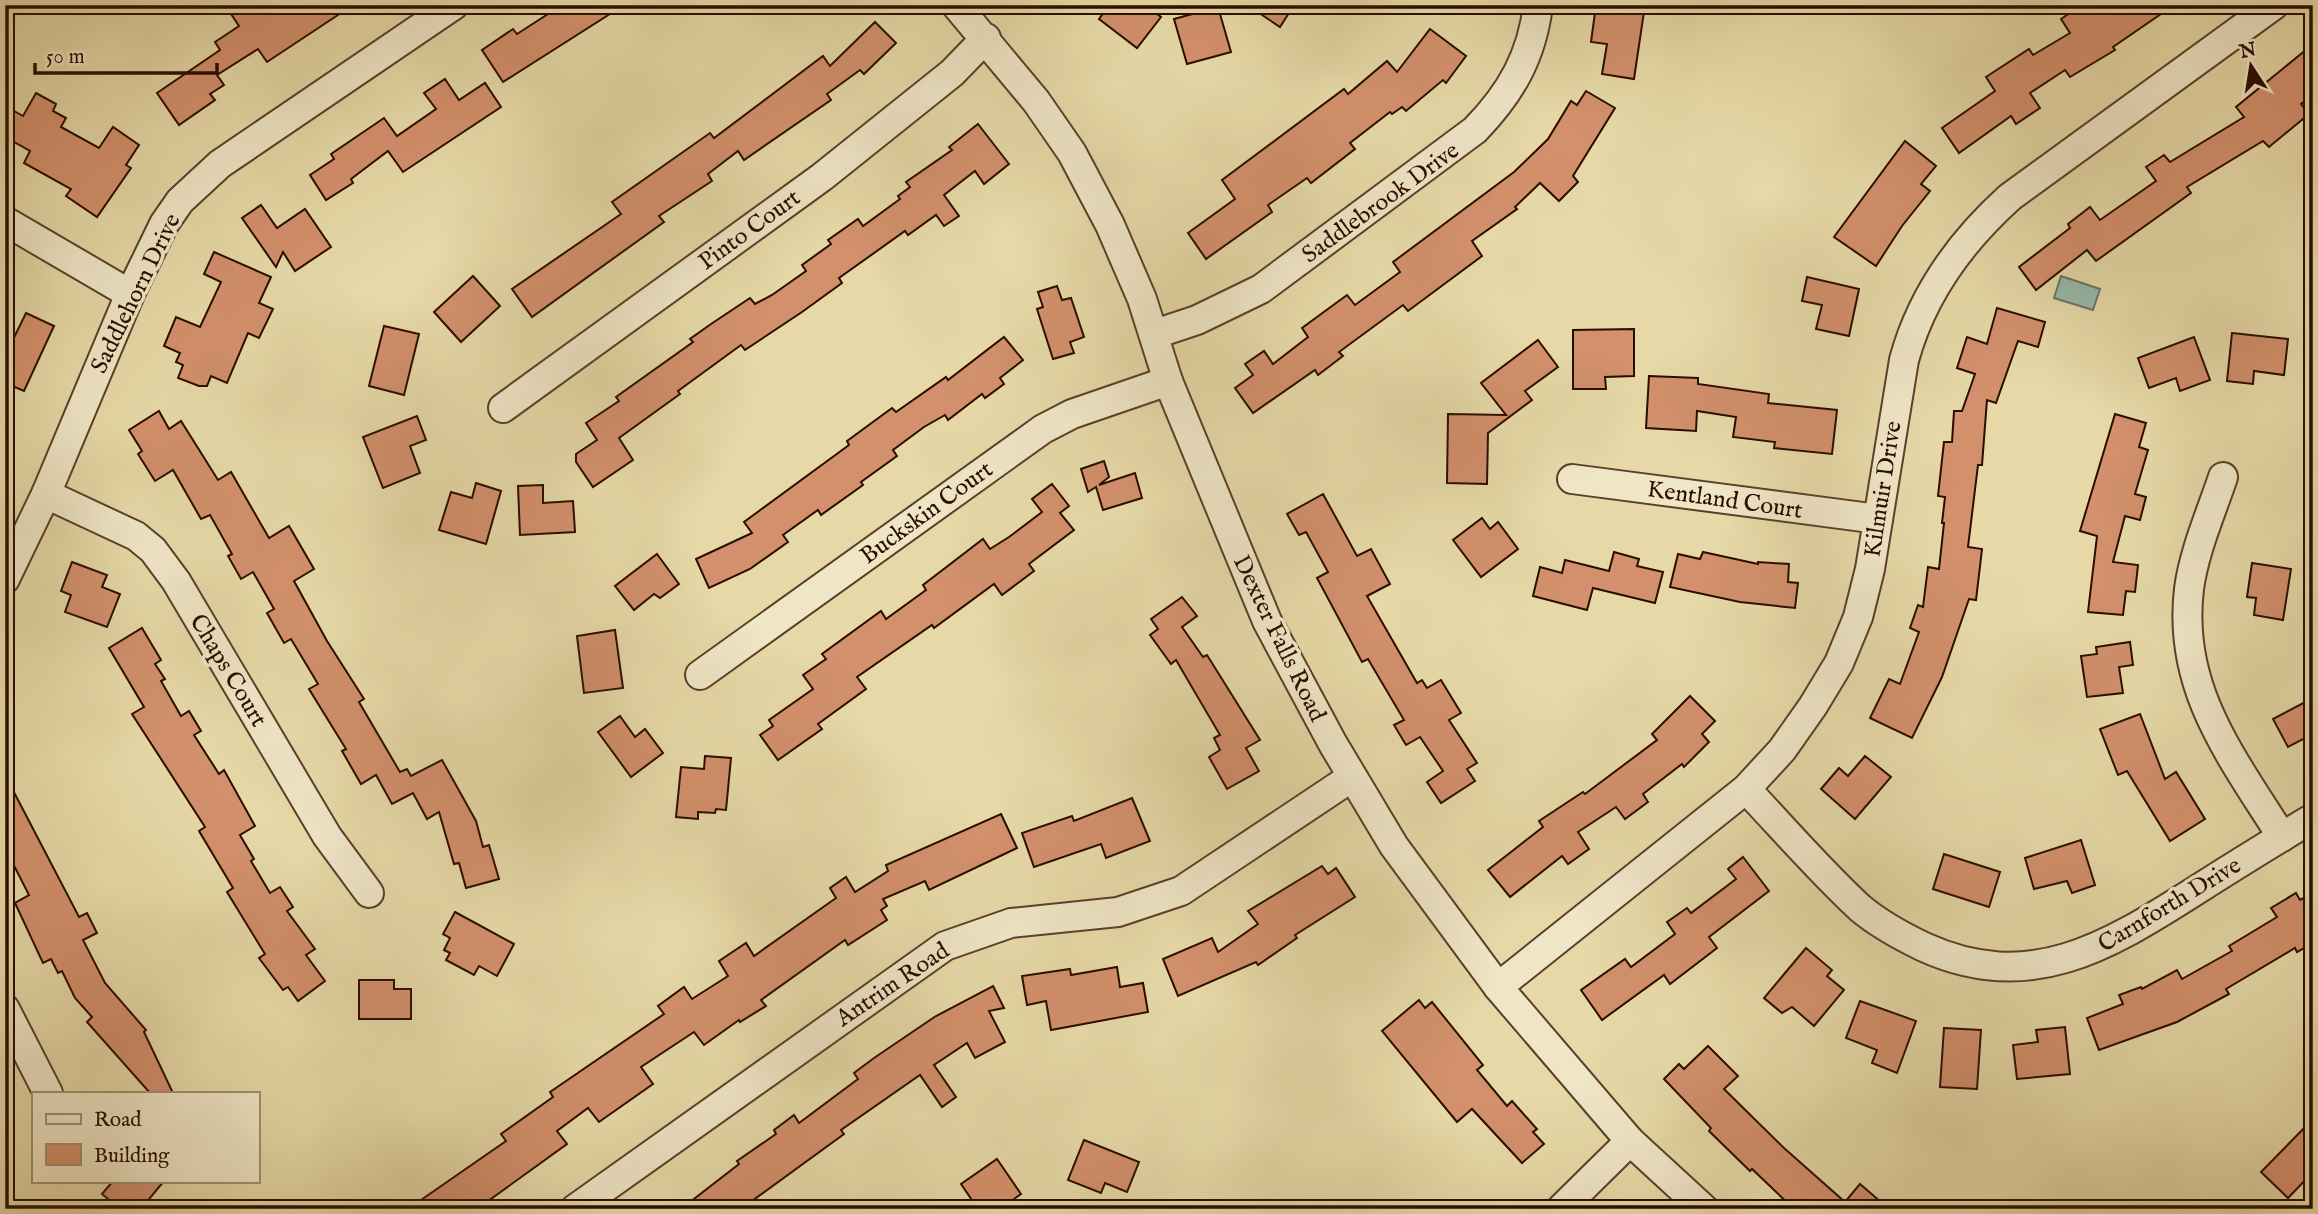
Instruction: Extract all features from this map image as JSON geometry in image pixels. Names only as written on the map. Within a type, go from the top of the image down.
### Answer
[{"type":"street","name":"Saddlehorn Drive","points":[[5,579],[46,494],[130,294],[164,225],[198,182],[220,164],[454,5]]},
{"type":"street","name":"Dexter Falls Road","points":[[956,5],[1036,101],[1072,153],[1110,225],[1155,334],[1168,381],[1267,621],[1352,778],[1394,846],[1498,987],[1630,1141],[1704,1209]]},
{"type":"street","name":"Saddlebrook Drive","points":[[1155,334],[1198,320],[1261,289],[1475,130],[1498,107],[1520,73],[1531,47],[1538,5]]},
{"type":"street","name":"Kilmuir Drive","points":[[1498,987],[1745,789],[1782,750],[1839,663],[1858,617],[1870,569],[1896,402],[1913,326],[1946,267],[1987,218],[2010,197],[2274,5]]},
{"type":"street","name":"Pinto Court","points":[[503,408],[822,177],[952,73],[986,38]]},
{"type":"street","points":[[5,221],[130,294]]},
{"type":"street","name":"Buckskin Court","points":[[701,675],[1043,429],[1072,414],[1168,381]]},
{"type":"street","points":[[2223,477],[2189,588],[2190,659],[2208,717],[2282,836]]},
{"type":"street","name":"Kentland Court","points":[[1572,479],[1878,519]]},
{"type":"street","name":"Chaps Court","points":[[46,494],[120,527],[153,550],[176,581],[327,836],[369,893]]},
{"type":"street","name":"Antrim Road","points":[[575,1209],[945,946],[978,931],[1011,923],[1118,912],[1181,891],[1352,778]]},
{"type":"street","name":"Carnforth Drive","points":[[1745,789],[1861,909],[1898,935],[1942,955],[1981,965],[2035,965],[2068,959],[2098,948],[2123,936],[2313,818]]},
{"type":"street","points":[[5,1009],[47,1092]]},
{"type":"street","points":[[1561,1209],[1630,1141]]},
{"type":"shaded area","points":[[2061,276],[2100,289],[2093,310],[2054,298]]},
{"type":"building","points":[[225,5],[353,5],[267,62],[258,49],[217,75],[224,85],[210,94],[215,100],[179,125],[157,93],[220,50],[215,42],[239,26]]},
{"type":"building","points":[[562,5],[624,5],[503,82],[482,50],[513,29],[517,34]]},
{"type":"building","points":[[1109,5],[1146,5],[1161,17],[1137,48],[1099,19]]},
{"type":"building","points":[[1247,5],[1294,5],[1280,27]]},
{"type":"building","points":[[1596,5],[1645,5],[1634,79],[1602,74],[1607,44],[1591,42]]},
{"type":"building","points":[[2082,5],[2174,5],[2113,47],[2115,50],[2070,77],[2065,70],[2030,93],[2040,108],[2016,124],[2011,116],[1959,153],[1942,128],[1995,91],[1986,77],[2029,49],[2033,55],[2070,33],[2061,19]]},
{"type":"building","points":[[1218,7],[1231,52],[1187,64],[1174,19]]},
{"type":"building","points":[[875,22],[896,43],[864,74],[860,70],[827,94],[831,100],[744,160],[738,151],[708,174],[712,181],[659,216],[664,222],[532,317],[512,289],[621,214],[612,202],[710,133],[714,138],[823,56],[830,66]]},
{"type":"building","points":[[1430,29],[1466,56],[1446,83],[1443,80],[1406,111],[1402,107],[1392,114],[1390,112],[1350,143],[1355,149],[1311,183],[1307,178],[1268,205],[1272,212],[1206,259],[1188,233],[1235,199],[1222,180],[1344,89],[1348,94],[1387,61],[1397,72]]},
{"type":"building","points":[[2313,44],[2313,95],[2301,104],[2309,114],[2269,147],[2263,141],[2187,187],[2191,193],[2096,261],[2087,250],[2036,290],[2019,267],[2070,228],[2068,224],[2090,207],[2100,220],[2156,181],[2146,167],[2164,155],[2170,162],[2244,117],[2236,107]]},
{"type":"building","points":[[445,79],[459,100],[485,83],[501,107],[403,172],[388,151],[351,179],[353,183],[326,200],[310,175],[334,159],[331,154],[384,118],[397,136],[436,109],[424,93]]},
{"type":"building","points":[[1586,91],[1615,108],[1573,176],[1578,182],[1559,201],[1540,183],[1515,207],[1517,209],[1472,241],[1482,256],[1408,311],[1403,305],[1339,352],[1343,356],[1318,375],[1315,370],[1253,413],[1235,388],[1253,375],[1245,364],[1264,351],[1273,364],[1308,337],[1302,328],[1347,295],[1355,305],[1400,272],[1393,262],[1514,172],[1548,139],[1571,101],[1577,105]]},
{"type":"building","points":[[36,93],[56,104],[53,111],[66,118],[61,127],[99,148],[113,127],[139,145],[126,165],[131,168],[97,217],[66,196],[71,189],[24,163],[30,151],[5,137],[5,106],[23,116]]},
{"type":"building","points":[[978,124],[1009,164],[984,184],[975,171],[944,195],[959,216],[944,226],[936,215],[908,235],[905,231],[839,278],[842,283],[802,312],[745,350],[741,345],[678,391],[680,394],[619,438],[633,460],[593,487],[576,462],[576,454],[597,440],[586,423],[619,401],[616,397],[693,342],[690,339],[711,324],[750,298],[755,304],[772,295],[806,271],[802,265],[831,244],[828,240],[858,219],[863,226],[900,199],[898,196],[910,187],[906,182],[952,150],[949,147]]},
{"type":"building","points":[[1905,141],[1936,166],[1921,184],[1930,191],[1902,226],[1876,266],[1834,237]]},
{"type":"building","points":[[261,205],[277,228],[305,209],[331,247],[295,271],[283,252],[276,267],[242,218]]},
{"type":"building","points":[[214,252],[271,277],[259,303],[273,309],[259,338],[248,333],[227,383],[211,376],[207,386],[199,386],[178,378],[183,365],[176,362],[180,353],[164,346],[176,317],[200,327],[221,282],[204,274]]},
{"type":"building","points":[[473,276],[500,306],[461,342],[434,312]]},
{"type":"building","points":[[1807,277],[1859,289],[1849,336],[1816,329],[1822,305],[1802,301]]},
{"type":"building","points":[[1057,286],[1062,300],[1071,298],[1084,337],[1070,342],[1074,353],[1053,359],[1037,309],[1043,307],[1038,292]]},
{"type":"building","points":[[1997,308],[2045,322],[2038,347],[2018,341],[1996,403],[1987,400],[1982,465],[1978,465],[1968,547],[1982,549],[1976,600],[1969,599],[1942,677],[1912,738],[1870,718],[1889,679],[1900,684],[1919,632],[1910,628],[1918,605],[1923,607],[1928,567],[1939,569],[1945,497],[1938,496],[1944,442],[1952,442],[1954,411],[1962,411],[1975,374],[1957,368],[1967,337],[1987,344]]},
{"type":"building","points":[[26,313],[54,326],[24,391],[5,383],[5,356]]},
{"type":"building","points":[[384,326],[419,334],[404,395],[369,386]]},
{"type":"building","points":[[1634,329],[1634,376],[1605,377],[1606,389],[1573,389],[1573,330]]},
{"type":"building","points":[[2232,333],[2288,339],[2284,375],[2254,371],[2253,384],[2227,381]]},
{"type":"building","points":[[1004,337],[1023,360],[1000,378],[1004,384],[985,398],[982,394],[948,420],[945,415],[924,427],[893,450],[897,456],[861,482],[863,485],[821,515],[818,510],[783,535],[788,542],[750,569],[709,588],[696,559],[752,533],[744,522],[849,445],[847,441],[892,408],[896,412],[946,377],[948,380]]},
{"type":"building","points":[[2194,337],[2210,380],[2180,391],[2176,378],[2149,388],[2138,358]]},
{"type":"building","points":[[1538,340],[1558,367],[1525,391],[1532,400],[1488,433],[1487,484],[1447,483],[1448,414],[1506,415],[1481,383]]},
{"type":"building","points":[[1649,376],[1698,378],[1698,384],[1769,394],[1768,403],[1837,410],[1832,454],[1774,448],[1775,442],[1733,437],[1736,417],[1697,411],[1696,431],[1646,428]]},
{"type":"building","points":[[159,411],[169,429],[181,421],[218,480],[231,472],[269,538],[289,526],[314,569],[294,581],[327,641],[364,699],[359,702],[400,772],[407,769],[411,776],[442,760],[476,821],[483,847],[489,845],[499,879],[466,888],[459,863],[454,864],[439,812],[427,819],[413,793],[392,804],[376,775],[361,784],[342,751],[346,749],[309,689],[318,684],[291,639],[284,643],[267,613],[274,609],[253,572],[241,579],[228,556],[232,554],[210,515],[201,519],[173,470],[155,481],[138,454],[142,451],[129,430]]},
{"type":"building","points":[[2115,414],[2146,423],[2139,447],[2148,450],[2135,494],[2146,497],[2140,520],[2125,516],[2113,562],[2138,565],[2135,592],[2126,591],[2123,615],[2088,612],[2097,536],[2080,531]]},
{"type":"building","points":[[417,416],[426,440],[410,446],[420,473],[383,488],[363,437]]},
{"type":"building","points":[[1104,461],[1109,477],[1099,485],[1135,473],[1142,498],[1103,510],[1096,487],[1088,492],[1081,469]]},
{"type":"building","points":[[476,483],[501,491],[486,544],[439,530],[451,492],[472,498]]},
{"type":"building","points":[[1052,484],[1069,506],[1060,513],[1074,530],[1029,564],[1034,571],[1002,595],[994,584],[934,628],[932,625],[857,677],[866,689],[818,724],[822,729],[778,760],[760,735],[773,726],[769,720],[813,689],[803,675],[826,659],[822,654],[881,611],[886,619],[926,590],[923,585],[983,539],[990,549],[1009,537],[1042,512],[1032,499]]},
{"type":"building","points":[[543,485],[543,503],[573,501],[575,532],[520,535],[518,486]]},
{"type":"building","points":[[1323,494],[1357,556],[1371,549],[1390,584],[1367,596],[1417,683],[1422,680],[1427,688],[1441,680],[1461,713],[1449,720],[1477,763],[1467,769],[1475,781],[1441,803],[1427,782],[1443,771],[1420,737],[1406,745],[1394,725],[1404,720],[1368,659],[1362,662],[1317,578],[1328,572],[1306,532],[1299,535],[1287,514]]},
{"type":"building","points":[[1482,518],[1490,529],[1498,522],[1518,549],[1481,577],[1453,540]]},
{"type":"building","points":[[1614,552],[1639,559],[1637,566],[1663,572],[1655,603],[1593,588],[1587,610],[1533,596],[1540,567],[1562,573],[1565,560],[1609,571]]},
{"type":"building","points":[[1703,552],[1758,564],[1789,564],[1788,582],[1798,583],[1795,608],[1740,602],[1670,587],[1678,554],[1700,559]]},
{"type":"building","points":[[657,554],[679,584],[660,598],[654,594],[634,610],[615,586]]},
{"type":"building","points":[[72,562],[107,575],[102,587],[120,594],[107,627],[65,612],[71,595],[61,591]]},
{"type":"building","points":[[2252,563],[2291,569],[2283,620],[2254,615],[2256,598],[2247,597]]},
{"type":"building","points":[[1182,597],[1197,616],[1182,627],[1203,657],[1207,655],[1260,740],[1246,748],[1259,771],[1227,789],[1209,757],[1220,750],[1214,738],[1220,735],[1176,660],[1171,664],[1150,635],[1158,629],[1151,619]]},
{"type":"building","points":[[142,628],[161,660],[155,664],[165,679],[161,681],[181,716],[189,711],[201,731],[194,735],[219,774],[224,770],[255,826],[240,835],[254,859],[251,861],[270,893],[280,887],[293,907],[287,911],[315,949],[306,955],[325,981],[298,1001],[288,987],[283,990],[259,958],[265,954],[227,892],[233,888],[199,831],[205,827],[132,714],[144,707],[109,648]]},
{"type":"building","points":[[615,630],[623,688],[584,693],[577,636]]},
{"type":"building","points":[[2130,642],[2133,665],[2119,667],[2123,693],[2087,697],[2081,656],[2097,654],[2096,647]]},
{"type":"building","points":[[1690,696],[1715,721],[1702,734],[1709,742],[1684,767],[1682,764],[1643,794],[1648,802],[1625,819],[1616,807],[1578,832],[1589,849],[1568,864],[1562,856],[1510,897],[1488,870],[1543,827],[1539,821],[1583,792],[1585,794],[1657,740],[1652,734]]},
{"type":"building","points":[[2313,698],[2313,734],[2288,747],[2273,719]]},
{"type":"building","points":[[2140,714],[2165,779],[2176,772],[2205,819],[2170,841],[2127,771],[2118,775],[2100,729]]},
{"type":"building","points":[[620,716],[635,737],[645,729],[663,753],[631,777],[598,732]]},
{"type":"building","points":[[705,756],[731,758],[726,810],[716,809],[715,813],[698,812],[698,819],[676,817],[681,767],[704,769]]},
{"type":"building","points":[[1865,756],[1891,777],[1855,819],[1821,789],[1839,768],[1848,776]]},
{"type":"building","points":[[5,775],[79,917],[87,913],[97,933],[83,940],[105,983],[146,1030],[144,1032],[173,1092],[149,1092],[87,1022],[92,1017],[75,998],[62,971],[58,973],[51,959],[43,963],[15,903],[29,895],[5,848]]},
{"type":"building","points":[[1132,798],[1150,841],[1106,858],[1101,844],[1034,867],[1022,833],[1072,816],[1074,821]]},
{"type":"building","points":[[1001,814],[1017,848],[929,890],[925,881],[883,899],[887,906],[881,910],[887,920],[848,945],[845,940],[761,1000],[766,1006],[740,1022],[739,1020],[704,1045],[694,1032],[641,1067],[653,1084],[599,1122],[588,1108],[557,1131],[567,1144],[477,1209],[408,1209],[506,1141],[501,1134],[553,1097],[550,1092],[664,1014],[658,1006],[684,987],[692,999],[728,976],[719,961],[746,943],[754,956],[836,898],[830,888],[846,877],[855,892],[888,871],[886,865]]},
{"type":"building","points":[[2081,840],[2095,885],[2072,893],[2067,881],[2034,889],[2025,858]]},
{"type":"building","points":[[1944,854],[2000,872],[1989,907],[1933,889]]},
{"type":"building","points":[[1743,857],[1769,891],[1709,937],[1717,948],[1670,984],[1664,975],[1602,1020],[1581,990],[1625,959],[1631,967],[1675,934],[1667,922],[1687,908],[1691,913],[1736,879],[1728,869]]},
{"type":"building","points":[[1322,866],[1328,874],[1336,868],[1355,897],[1295,935],[1297,938],[1258,965],[1256,962],[1178,996],[1163,959],[1212,938],[1218,952],[1258,924],[1248,911]]},
{"type":"building","points":[[2296,893],[2300,900],[2313,893],[2313,943],[2297,952],[2295,948],[2226,989],[2229,994],[2177,1022],[2099,1050],[2087,1018],[2123,1004],[2119,995],[2141,987],[2142,989],[2177,970],[2182,979],[2232,951],[2229,946],[2277,917],[2271,908]]},
{"type":"building","points":[[455,912],[514,944],[497,976],[479,966],[474,975],[446,960],[450,953],[444,950],[450,938],[443,934]]},
{"type":"building","points":[[1806,948],[1832,970],[1827,976],[1844,990],[1814,1026],[1792,1007],[1782,1013],[1764,998]]},
{"type":"building","points":[[1117,967],[1120,987],[1143,983],[1148,1012],[1051,1030],[1046,1001],[1027,1005],[1022,976],[1070,969],[1071,975]]},
{"type":"building","points":[[359,980],[394,980],[394,989],[411,989],[411,1019],[359,1019]]},
{"type":"building","points":[[993,986],[1004,1008],[989,1011],[1005,1042],[975,1058],[967,1043],[934,1065],[956,1097],[942,1107],[920,1075],[841,1130],[844,1134],[741,1209],[681,1209],[739,1164],[737,1161],[776,1134],[774,1130],[794,1115],[799,1123],[858,1079],[854,1073],[874,1058],[936,1016]]},
{"type":"building","points":[[1419,1000],[1425,1008],[1432,1002],[1483,1065],[1477,1070],[1507,1106],[1512,1101],[1537,1129],[1533,1132],[1544,1144],[1522,1163],[1472,1109],[1457,1122],[1382,1031]]},
{"type":"building","points":[[1860,1001],[1916,1021],[1897,1073],[1872,1063],[1877,1050],[1846,1038]]},
{"type":"building","points":[[2065,1027],[2070,1074],[2017,1079],[2013,1045],[2038,1042],[2036,1030]]},
{"type":"building","points":[[1944,1028],[1981,1030],[1977,1089],[1940,1087]]},
{"type":"building","points":[[1708,1046],[1738,1076],[1724,1089],[1784,1148],[1845,1202],[1860,1184],[1889,1209],[1794,1209],[1752,1169],[1750,1171],[1709,1131],[1711,1128],[1664,1079],[1679,1064],[1684,1069]]},
{"type":"building","points":[[2313,1119],[2313,1172],[2288,1198],[2261,1172]]},
{"type":"building","points":[[1084,1140],[1139,1162],[1127,1192],[1105,1183],[1101,1193],[1068,1180]]},
{"type":"building","points":[[997,1159],[1021,1194],[1000,1209],[995,1201],[978,1209],[961,1184]]},
{"type":"building","points":[[112,1182],[163,1182],[141,1209],[120,1209],[102,1194]]}]
